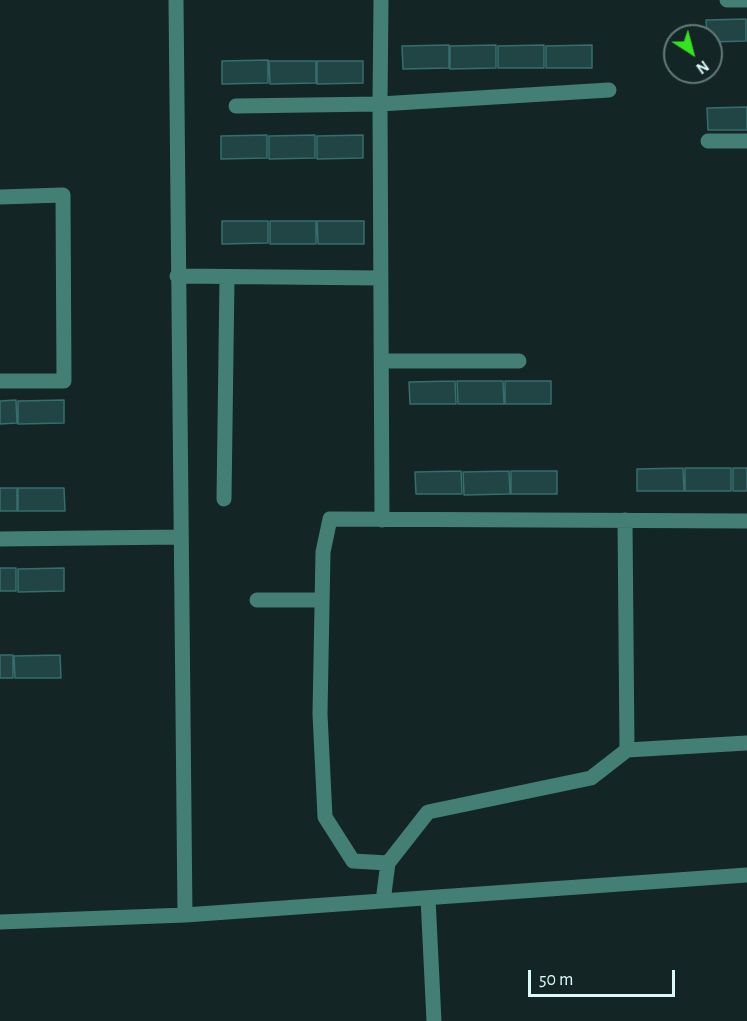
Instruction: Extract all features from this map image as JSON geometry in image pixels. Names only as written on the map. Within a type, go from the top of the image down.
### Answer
[{"type":"street","points":[[176,0],[185,915]]},
{"type":"street","points":[[381,0],[382,520]]},
{"type":"street","points":[[727,0],[747,0]]},
{"type":"street","points":[[236,106],[380,104],[609,90]]},
{"type":"street","points":[[708,141],[747,141]]},
{"type":"street","points":[[0,197],[63,195],[64,358],[64,381],[0,381]]},
{"type":"street","points":[[177,276],[380,278]]},
{"type":"street","points":[[224,499],[227,278]]},
{"type":"street","points":[[382,361],[519,361]]},
{"type":"street","points":[[388,863],[353,861],[325,817],[320,725],[322,600],[323,552],[330,519],[747,521]]},
{"type":"street","points":[[625,520],[627,750]]},
{"type":"street","points":[[0,539],[181,537]]},
{"type":"street","points":[[257,600],[322,600]]},
{"type":"street","points":[[383,901],[388,863],[428,812],[591,778],[627,750],[747,743]]},
{"type":"street","points":[[0,922],[185,915],[747,874]]},
{"type":"street","points":[[428,898],[434,1021]]},
{"type":"building","points":[[746,19],[746,41],[723,42],[723,24],[706,24],[706,20]]},
{"type":"building","points":[[449,45],[449,68],[403,69],[402,46]]},
{"type":"building","points":[[496,45],[496,68],[450,69],[450,46]]},
{"type":"building","points":[[544,45],[544,68],[498,68],[498,46]]},
{"type":"building","points":[[592,45],[592,68],[546,68],[546,46]]},
{"type":"building","points":[[268,60],[268,83],[222,84],[222,61]]},
{"type":"building","points":[[269,61],[316,61],[316,83],[270,84]]},
{"type":"building","points":[[317,61],[363,61],[363,83],[317,84]]},
{"type":"building","points":[[747,107],[747,130],[708,130],[707,108]]},
{"type":"building","points":[[267,135],[267,158],[221,159],[221,136]]},
{"type":"building","points":[[315,135],[315,158],[269,159],[269,136]]},
{"type":"building","points":[[363,135],[363,158],[317,159],[317,136]]},
{"type":"building","points":[[222,221],[268,221],[268,243],[222,244]]},
{"type":"building","points":[[270,221],[316,221],[316,244],[270,244]]},
{"type":"building","points":[[317,221],[364,221],[364,244],[318,244]]},
{"type":"building","points":[[455,381],[456,404],[410,404],[409,382]]},
{"type":"building","points":[[457,381],[503,381],[504,404],[458,404]]},
{"type":"building","points":[[505,381],[551,381],[551,404],[505,404]]},
{"type":"building","points":[[16,400],[17,423],[0,424],[0,401]]},
{"type":"building","points":[[64,400],[64,423],[18,424],[18,401]]},
{"type":"building","points":[[683,468],[684,491],[637,491],[637,469]]},
{"type":"building","points":[[685,468],[731,468],[731,491],[685,491]]},
{"type":"building","points":[[733,468],[747,468],[747,491],[733,491]]},
{"type":"building","points":[[461,471],[462,494],[416,494],[415,472]]},
{"type":"building","points":[[509,471],[510,494],[464,495],[463,472]]},
{"type":"building","points":[[511,471],[557,471],[557,494],[511,494]]},
{"type":"building","points":[[0,488],[17,488],[17,511],[0,511]]},
{"type":"building","points":[[18,488],[64,488],[65,511],[18,511]]},
{"type":"building","points":[[0,568],[16,568],[16,591],[0,591]]},
{"type":"building","points":[[64,568],[64,591],[18,592],[18,569]]},
{"type":"building","points":[[0,655],[13,655],[13,678],[0,678]]},
{"type":"building","points":[[60,655],[61,678],[15,678],[14,656]]}]
